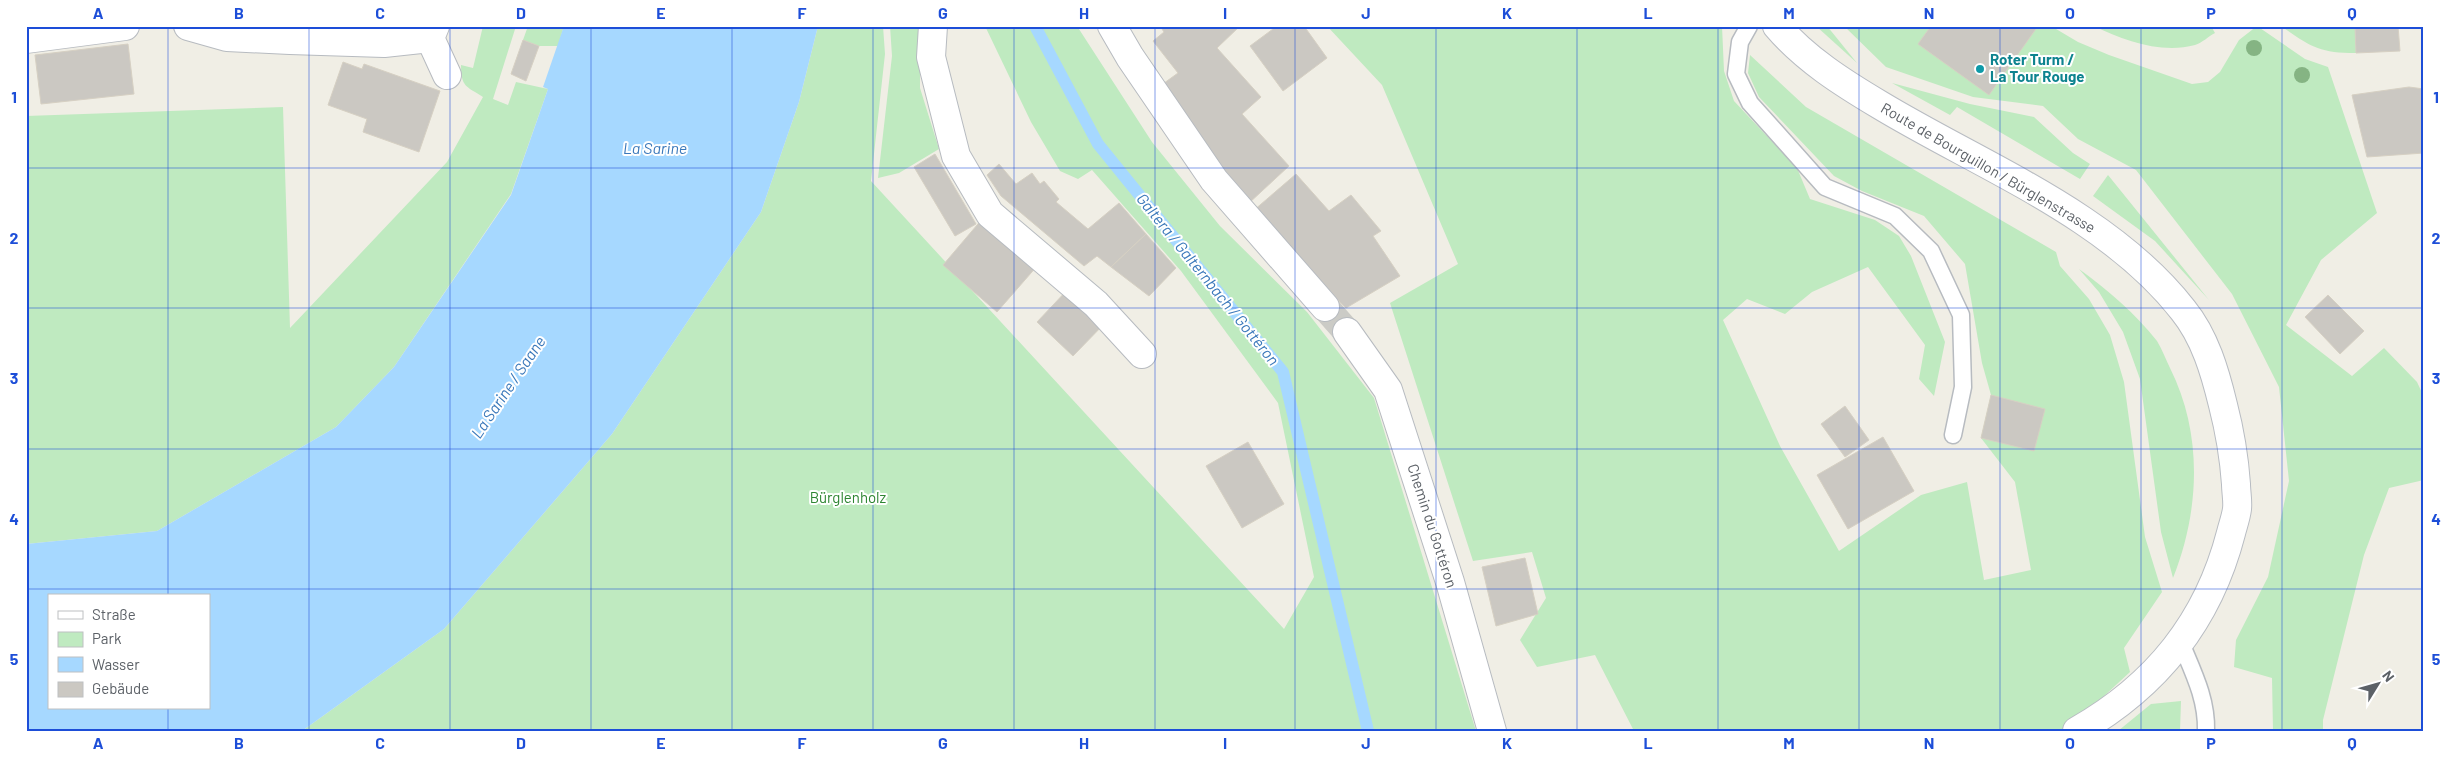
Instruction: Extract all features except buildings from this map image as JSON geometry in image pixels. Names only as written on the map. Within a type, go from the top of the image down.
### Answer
[{"type":"street","points":[[26,40],[125,26]]},
{"type":"street","points":[[188,26],[227,37],[384,44],[432,32],[447,75]]},
{"type":"street","points":[[933,26],[931,56],[956,156],[990,214],[1096,304],[1142,354]]},
{"type":"street","points":[[1112,26],[1130,57],[1214,180],[1325,306]]},
{"type":"street","name":"Route de Bourguillon / Bürglenstrasse","points":[[1777,26],[1831,75],[1899,117],[2086,222],[2151,273],[2184,312],[2213,363],[2233,442],[2237,508],[2222,566],[2198,617],[2181,643],[2151,677],[2109,713],[2077,731]]},
{"type":"street","name":"Chemin du Gottéron","points":[[1347,332],[1388,390],[1450,582],[1492,731]]},
{"type":"lane","points":[[1748,26],[1740,42],[1736,74],[1750,103],[1825,187],[1894,216],[1931,251],[1961,315],[1963,387],[1953,435]]},
{"type":"lane","points":[[2181,643],[2202,695],[2206,713],[2206,731]]},
{"type":"green space","points":[[483,26],[516,26],[493,99],[508,105],[516,82],[548,89],[511,194],[394,367],[336,427],[157,531],[26,544],[26,116],[283,107],[290,328],[447,162],[483,97],[463,82],[461,65],[473,68]]},
{"type":"green space","points":[[528,26],[564,26],[558,46],[539,46],[523,40]]},
{"type":"green space","name":"Bürglenholz","points":[[818,26],[883,26],[885,54],[871,181],[1284,629],[1314,577],[1278,403],[1181,271],[1092,170],[1078,179],[1060,171],[1031,122],[985,26],[1077,26],[1152,142],[1220,226],[1307,312],[1374,398],[1476,731],[302,731],[444,629],[612,434],[761,212],[799,102]]},
{"type":"green space","points":[[890,26],[920,27],[920,88],[939,149],[899,173],[878,178],[892,56]]},
{"type":"green space","points":[[1327,26],[1722,26],[1724,71],[1734,101],[1797,168],[1810,199],[1875,220],[1899,236],[1911,256],[1945,342],[1934,396],[1919,379],[1925,345],[1868,267],[1812,292],[1785,314],[1747,299],[1723,320],[1780,446],[1839,551],[1921,495],[1967,482],[1984,580],[2031,570],[2015,482],[1981,438],[1991,395],[1982,363],[1965,264],[1924,216],[1862,191],[1834,176],[1759,97],[1748,73],[1750,55],[1806,107],[2056,252],[2060,266],[2089,299],[2110,335],[2124,382],[2145,537],[2162,592],[2124,648],[2130,672],[2089,710],[2111,731],[1634,731],[1595,655],[1537,667],[1520,640],[1546,598],[1532,552],[1473,561],[1390,303],[1458,264],[1382,85]]},
{"type":"green space","points":[[1816,26],[1827,26],[1857,63]]},
{"type":"green space","points":[[1844,26],[2051,26],[2078,42],[2109,55],[2192,84],[2208,82],[2220,72],[2239,40],[2257,26],[2305,59],[2328,67],[2377,213],[2321,260],[2286,325],[2352,376],[2384,348],[2417,382],[2424,397],[2424,480],[2389,488],[2364,555],[2323,720],[2323,731],[2273,731],[2272,678],[2234,667],[2236,640],[2268,577],[2289,481],[2279,387],[2232,294],[2136,170],[2078,139],[2043,106],[1973,97],[1886,67]]},
{"type":"green space","points":[[2094,26],[2211,26],[2215,33],[2195,45],[2170,48],[2130,41]]},
{"type":"green space","points":[[2281,26],[2355,27],[2356,53],[2324,50],[2308,44]]},
{"type":"green space","points":[[1892,83],[1970,104],[2034,117],[2073,153],[2090,164],[2080,179],[1957,107],[1950,115]]},
{"type":"green space","points":[[2108,175],[2209,300],[2155,241],[2093,196]]},
{"type":"green space","points":[[2079,269],[2121,302],[2157,341],[2181,393],[2193,446],[2193,499],[2189,526],[2173,578],[2161,532],[2140,379],[2123,332],[2099,292]]},
{"type":"green space","points":[[2181,701],[2180,731],[2118,731],[2151,704]]},
{"type":"water","name":"La Sarine","points":[[564,26],[818,26],[799,102],[761,212],[612,434],[444,629],[302,731],[26,731],[26,544],[157,531],[336,427],[394,367],[511,195],[548,89],[543,87]]},
{"type":"waterway","name":"Galtera / Galternbach / Gottéron","points":[[1035,26],[1098,144],[1283,372],[1368,731]]},
{"type":"tunnel","points":[[1325,307],[1347,332]]},
{"type":"place","name":"Roter Turm / La Tour Rouge","points":[[1980,69]]},
{"type":"water label","name":"La Sarine / Saane","points":[[508,387]]}]
